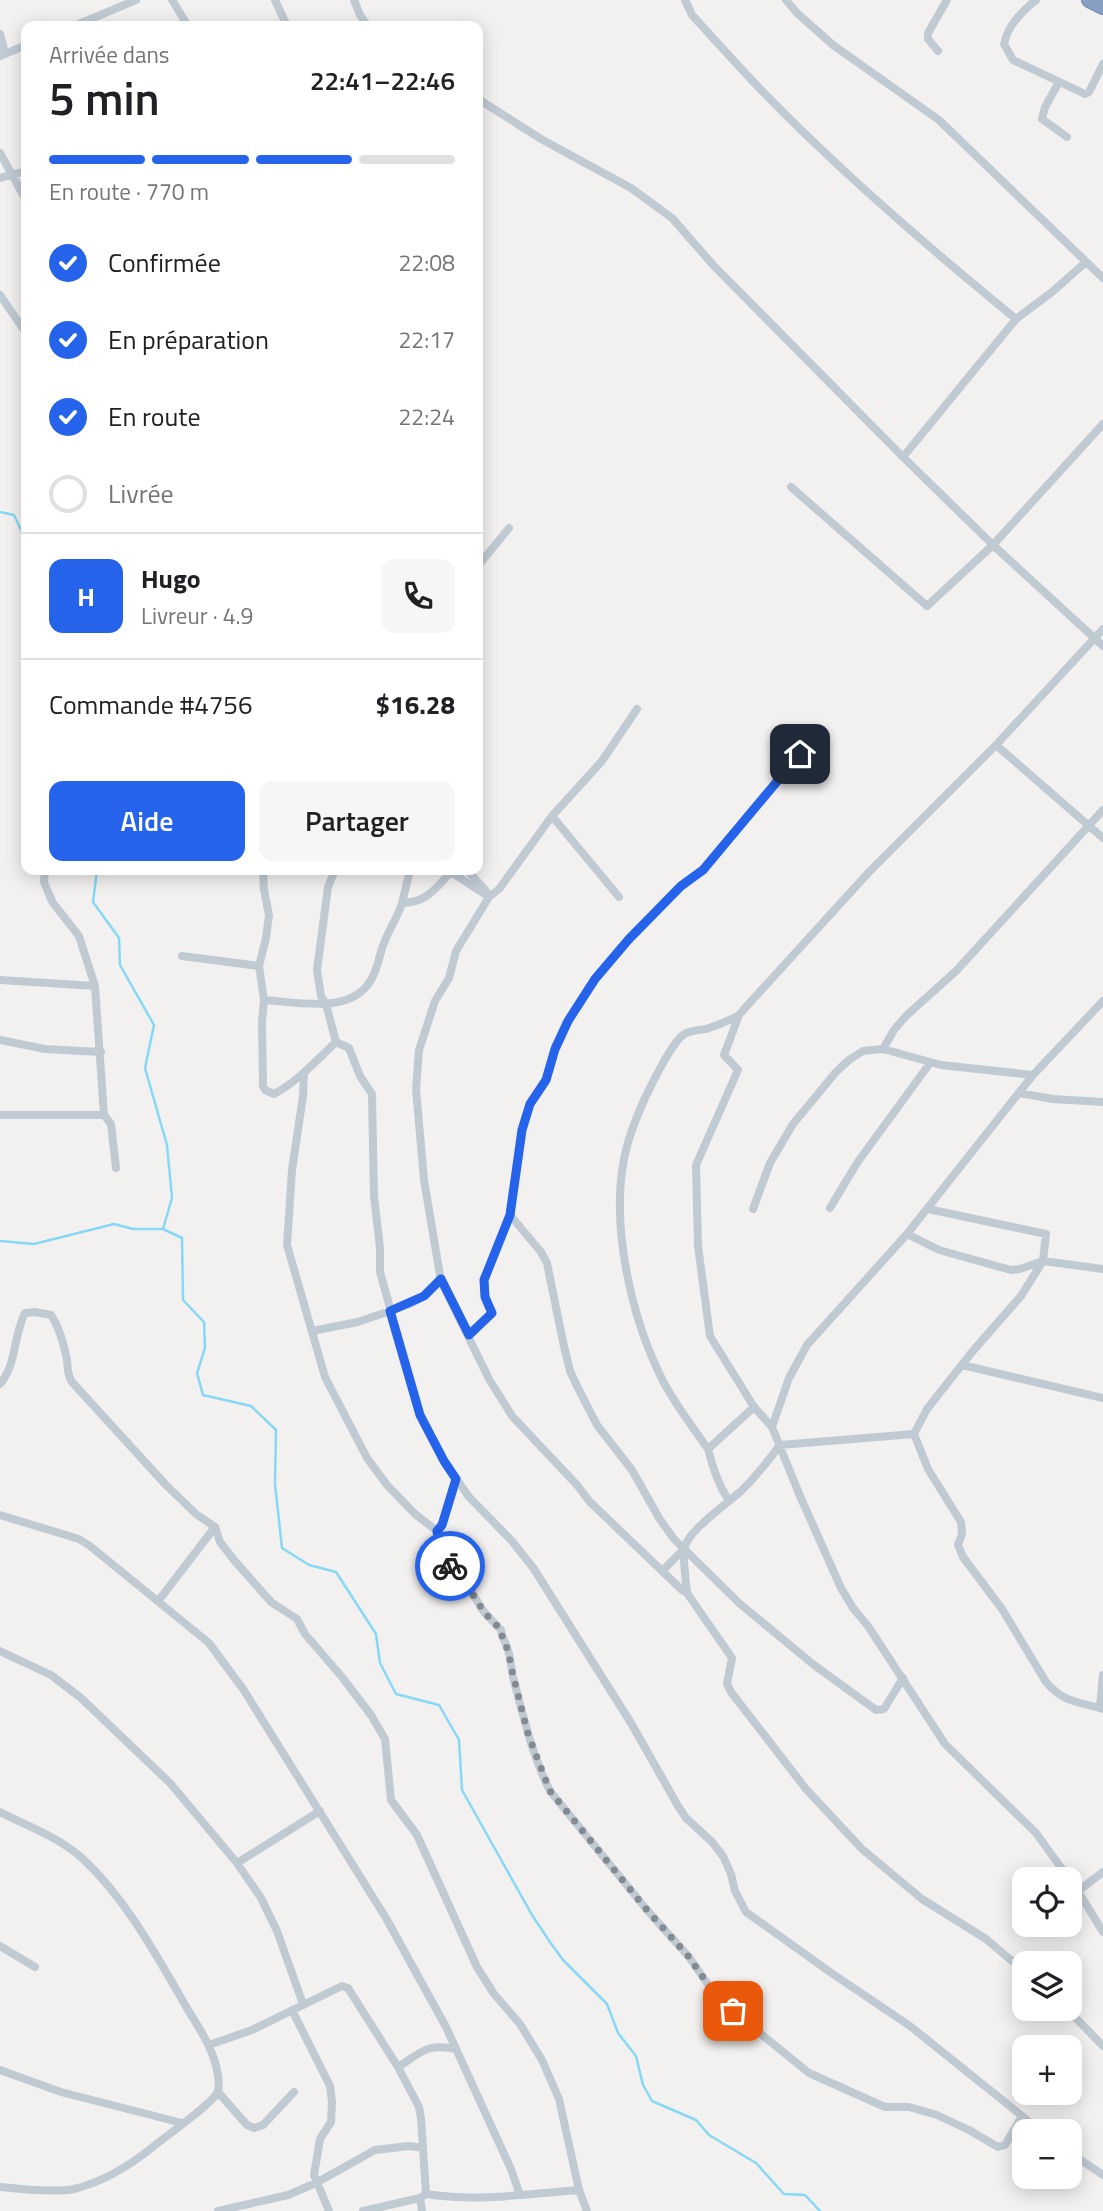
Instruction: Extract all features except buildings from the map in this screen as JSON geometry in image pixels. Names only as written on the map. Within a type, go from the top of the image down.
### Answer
[{"type":"highway","points":[[1089,0],[1103,7]]},
{"type":"street","points":[[88,21],[136,0]]},
{"type":"street","points":[[172,0],[185,21]]},
{"type":"street","points":[[275,0],[285,21]]},
{"type":"street","points":[[354,0],[364,21]]},
{"type":"street","points":[[685,0],[692,15],[764,93],[819,147],[927,246],[1016,319]]},
{"type":"street","points":[[786,0],[833,45],[939,120],[1103,278]]},
{"type":"street","points":[[938,51],[928,39],[929,33],[947,0]]},
{"type":"street","points":[[1036,0],[1006,35],[1004,44],[1013,60],[1085,94],[1089,92],[1103,64]]},
{"type":"street","points":[[99,17],[101,21]]},
{"type":"street","points":[[0,34],[2,55],[21,47]]},
{"type":"street","points":[[1059,82],[1045,107],[1042,119],[1067,137]]},
{"type":"street","points":[[483,102],[541,139],[631,188],[672,218],[723,275],[903,457],[993,545],[1103,646]]},
{"type":"street","points":[[0,153],[21,190]]},
{"type":"street","points":[[0,178],[21,172]]},
{"type":"street","points":[[903,457],[1016,319],[1086,262]]},
{"type":"street","points":[[0,295],[21,326]]},
{"type":"street","points":[[791,487],[927,607],[993,545],[1103,424]]},
{"type":"street","points":[[483,560],[509,528]]},
{"type":"street","points":[[1060,1867],[1026,1822],[945,1744],[841,1588],[772,1427],[754,1407],[710,1336],[698,1246],[696,1165],[738,1070],[724,1055],[739,1016],[869,872],[996,744],[1103,629]]},
{"type":"street","points":[[638,709],[602,761],[552,816],[499,889],[489,897],[456,951],[449,978],[435,1001],[419,1050],[416,1088],[424,1180],[441,1279],[489,1380],[512,1416],[590,1502],[687,1593],[733,1658],[727,1684],[731,1692],[806,1789],[862,1849],[922,1899],[986,1939],[1012,1962]]},
{"type":"street","points":[[996,744],[1103,838]]},
{"type":"street","points":[[469,1335],[492,1313],[485,1297],[484,1280],[510,1215],[518,1147],[526,1115],[546,1080],[555,1049],[568,1021],[595,979],[629,939],[681,886],[703,870],[800,754]]},
{"type":"street","points":[[883,1049],[900,1023],[956,971],[1103,810]]},
{"type":"street","points":[[552,816],[619,897]]},
{"type":"street","points":[[45,875],[44,882],[53,903],[79,936],[95,986],[104,1115],[111,1124],[116,1168]]},
{"type":"street","points":[[263,875],[269,915],[259,966],[264,1000],[262,1022],[265,1090],[274,1094],[304,1073],[335,1042]]},
{"type":"street","points":[[333,875],[328,887],[317,970],[321,996],[326,1003],[335,1042]]},
{"type":"street","points":[[264,1000],[339,1003],[353,997],[371,980],[384,942],[400,912],[409,875]]},
{"type":"street","points":[[402,903],[413,903],[427,898],[448,875]]},
{"type":"street","points":[[458,875],[489,897]]},
{"type":"street","points":[[471,875],[489,897]]},
{"type":"street","points":[[182,956],[259,966]]},
{"type":"street","points":[[0,980],[95,986]]},
{"type":"street","points":[[772,1427],[789,1378],[807,1345],[928,1209],[1033,1075],[1103,1001]]},
{"type":"street","points":[[729,1501],[713,1472],[708,1449],[662,1380],[642,1331],[631,1296],[624,1251],[620,1190],[624,1158],[632,1128],[651,1083],[680,1037],[739,1016]]},
{"type":"street","points":[[0,1040],[45,1049],[101,1052]]},
{"type":"street","points":[[335,1042],[349,1048],[360,1076],[372,1094],[374,1196],[380,1272],[420,1415],[444,1461],[469,1497],[512,1541],[534,1569],[656,1764],[678,1806],[723,1856],[731,1874],[734,1891],[746,1912],[910,2026],[1026,2119]]},
{"type":"street","points":[[753,1209],[770,1163],[793,1124],[820,1090],[849,1060],[863,1051],[883,1049],[930,1063],[1033,1075]]},
{"type":"street","points":[[830,1208],[857,1163],[930,1063]]},
{"type":"street","points":[[304,1073],[292,1170],[287,1245],[326,1377],[367,1458],[387,1485],[415,1514],[437,1531]]},
{"type":"street","points":[[1019,1093],[1053,1099],[1103,1102]]},
{"type":"street","points":[[0,1115],[104,1115]]},
{"type":"street","points":[[928,1209],[1045,1234],[1043,1261],[1021,1296],[927,1409],[914,1434],[928,1469],[961,1522],[962,1534],[958,1545],[962,1557],[1002,1609],[1046,1682],[1063,1697],[1076,1703],[1102,1708],[1103,1675]]},
{"type":"street","points":[[510,1215],[547,1263],[570,1371],[597,1425],[632,1470],[659,1518],[684,1549],[739,1603],[814,1665],[876,1710],[884,1709],[903,1678]]},
{"type":"street","points":[[907,1234],[939,1250],[1011,1270],[1043,1261],[1103,1269]]},
{"type":"street","points":[[312,1331],[358,1322],[390,1311],[424,1296],[441,1279]]},
{"type":"street","points":[[0,1384],[11,1368],[19,1326],[25,1313],[51,1315],[60,1334],[67,1359],[67,1374],[72,1382],[165,1484],[196,1514],[215,1527],[220,1542],[271,1602],[297,1619],[305,1634],[371,1715],[385,1739],[391,1800],[417,1835],[477,1967],[494,1994],[520,2024],[542,2060],[559,2098],[579,2190],[587,2211]]},
{"type":"street","points":[[962,1364],[1103,1398]]},
{"type":"street","points":[[708,1449],[754,1407]]},
{"type":"street","points":[[662,1571],[684,1549],[696,1531],[762,1469],[780,1445],[914,1434]]},
{"type":"street","points":[[456,1479],[437,1531],[440,1550],[484,1612],[501,1630],[528,1734],[550,1791],[689,1957],[718,1999],[809,2073],[885,2107],[909,2107],[937,2115],[998,2147],[1005,2145],[1022,2116]]},
{"type":"street","points":[[0,1515],[79,1539],[159,1600],[209,1643],[243,1689],[386,1918],[456,2049],[511,2169],[520,2195]]},
{"type":"street","points":[[159,1600],[215,1527]]},
{"type":"street","points":[[684,1549],[687,1593]]},
{"type":"street","points":[[0,1651],[51,1675],[81,1698],[170,1783],[237,1863],[261,1898],[277,1931],[303,2004]]},
{"type":"street","points":[[237,1863],[320,1811]]},
{"type":"street","points":[[0,1812],[47,1833],[71,1848],[107,1884],[164,1968],[209,2045],[215,2060],[218,2092],[247,2125],[254,2128],[262,2125],[294,2092]]},
{"type":"street","points":[[1082,1888],[1103,1872]]},
{"type":"street","points":[[1082,1898],[1103,1932]]},
{"type":"street","points":[[0,1946],[35,1967]]},
{"type":"street","points":[[209,2045],[253,2030],[342,1986],[348,1988],[398,2067],[419,2107],[423,2148],[422,2211]]},
{"type":"street","points":[[292,2010],[330,2086],[331,2122],[320,2139],[314,2175],[329,2211]]},
{"type":"street","points":[[1079,2021],[1103,2046]]},
{"type":"street","points":[[398,2067],[436,2045],[456,2049]]},
{"type":"street","points":[[0,2070],[61,2092],[182,2123]]},
{"type":"street","points":[[0,2187],[77,2189],[127,2165],[207,2105],[218,2092]]},
{"type":"street","points":[[218,2211],[288,2194],[316,2183],[375,2150],[409,2146],[423,2148]]},
{"type":"street","points":[[1082,2161],[1103,2175]]},
{"type":"street","points":[[363,2211],[423,2196],[520,2195],[579,2190]]},
{"type":"waterway","points":[[0,512],[14,515],[21,530]]},
{"type":"waterway","points":[[96,875],[93,902],[119,938],[120,965],[154,1025],[145,1068],[167,1145],[172,1198],[163,1229],[182,1238],[183,1300],[204,1322],[205,1348],[197,1373],[203,1395],[251,1406],[276,1430],[275,1484],[282,1548],[309,1565],[336,1572],[376,1634],[380,1663],[396,1694],[439,1705],[459,1740],[462,1790],[550,1942],[563,1960],[607,2004],[618,2033],[636,2056],[643,2085],[652,2101],[696,2120],[709,2135],[756,2163],[784,2194],[805,2195],[820,2211]]},
{"type":"waterway","points":[[0,1241],[34,1244],[114,1224],[133,1229],[161,1229]]},
{"type":"way so far","points":[[450,1566],[501,1630],[528,1734],[550,1791],[689,1957],[718,1999],[733,2011]]},
{"type":"route","points":[[450,1566],[440,1550],[437,1531],[449,1506],[456,1479],[420,1415],[390,1311],[424,1296],[441,1279],[469,1335],[492,1313],[485,1297],[484,1280],[510,1215],[522,1130],[530,1104],[546,1080],[555,1049],[568,1021],[595,979],[629,939],[681,886],[703,870],[800,754]]}]
